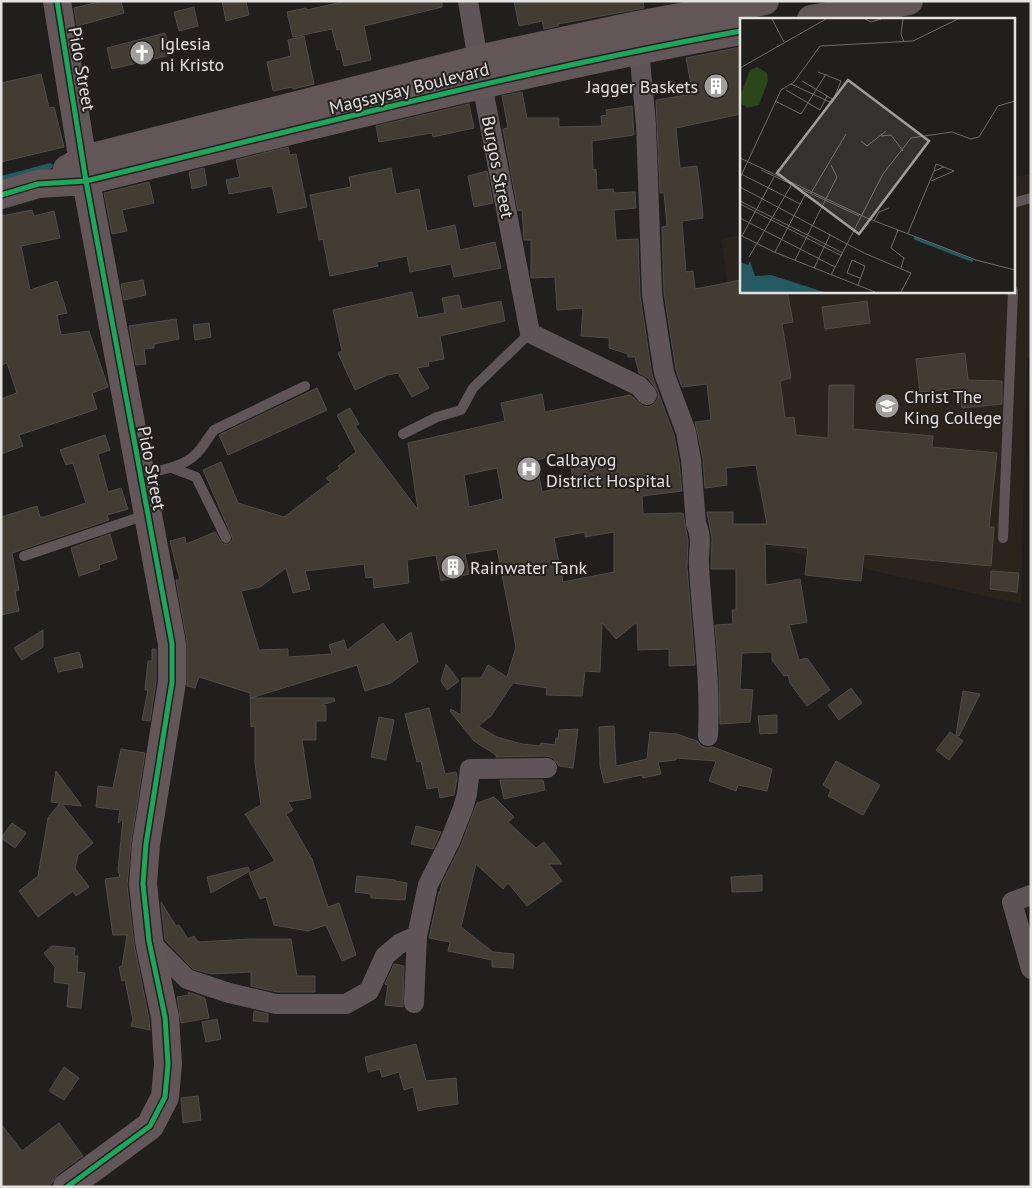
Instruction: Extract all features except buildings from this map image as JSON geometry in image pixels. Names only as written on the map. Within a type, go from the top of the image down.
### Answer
[{"type":"street","name":"Pido Street","points":[[57,1],[85,170],[172,644],[172,682],[146,844],[143,884],[149,941],[165,1017],[168,1064],[165,1097],[150,1126],[67,1187]]},
{"type":"street","name":"Burgos Street","points":[[468,1],[530,333]]},
{"type":"street","name":"Magsaysay Boulevard","points":[[1,195],[85,170],[765,1]]},
{"type":"street","points":[[814,18],[851,6],[908,1]]},
{"type":"street","name":"Magsaysay Boulevard","points":[[661,28],[740,32]]},
{"type":"street","points":[[661,28],[646,124],[652,294],[664,373],[686,432],[691,460],[696,524],[700,532],[698,563],[710,706],[708,736]]},
{"type":"street","points":[[530,333],[639,386],[647,395]]},
{"type":"street","points":[[414,1003],[417,936],[428,885],[450,841],[463,808],[470,769],[547,768]]},
{"type":"street","points":[[1031,895],[1012,902],[1027,939],[1031,969]]},
{"type":"street","points":[[149,941],[187,979],[220,990],[276,1004],[346,1004],[369,991],[385,956],[399,944],[417,936]]},
{"type":"lane","points":[[1014,202],[1031,198]]},
{"type":"lane","points":[[1003,538],[1013,292]]},
{"type":"lane","points":[[403,434],[437,417],[461,410],[473,388],[530,333]]},
{"type":"lane","points":[[140,475],[172,468],[196,456],[214,430],[305,386]]},
{"type":"lane","points":[[172,468],[196,477],[226,538]]},
{"type":"lane","points":[[24,556],[147,514]]},
{"type":"shaded area","name":"Christ The King College","points":[[1031,174],[1031,357],[1027,358],[1021,604],[768,547],[721,239],[740,235],[740,292],[1014,292],[1014,177]]},
{"type":"waterway","points":[[1,179],[50,166]]},
{"type":"cycle path","points":[[57,1],[86,181],[172,644],[172,682],[146,844],[143,884],[149,941],[165,1017],[168,1064],[165,1097],[150,1126],[67,1187]]},
{"type":"cycle path","points":[[1,195],[38,184],[86,181],[494,82],[740,31]]},
{"type":"place","name":"Iglesia ni Kristo","points":[[142,53]]},
{"type":"place","name":"Jagger Baskets","points":[[716,86]]},
{"type":"place","name":"Christ The King College","points":[[887,406]]},
{"type":"place","name":"Calbayog District Hospital","points":[[529,469]]},
{"type":"place","name":"Rainwater Tank","points":[[453,567]]}]
